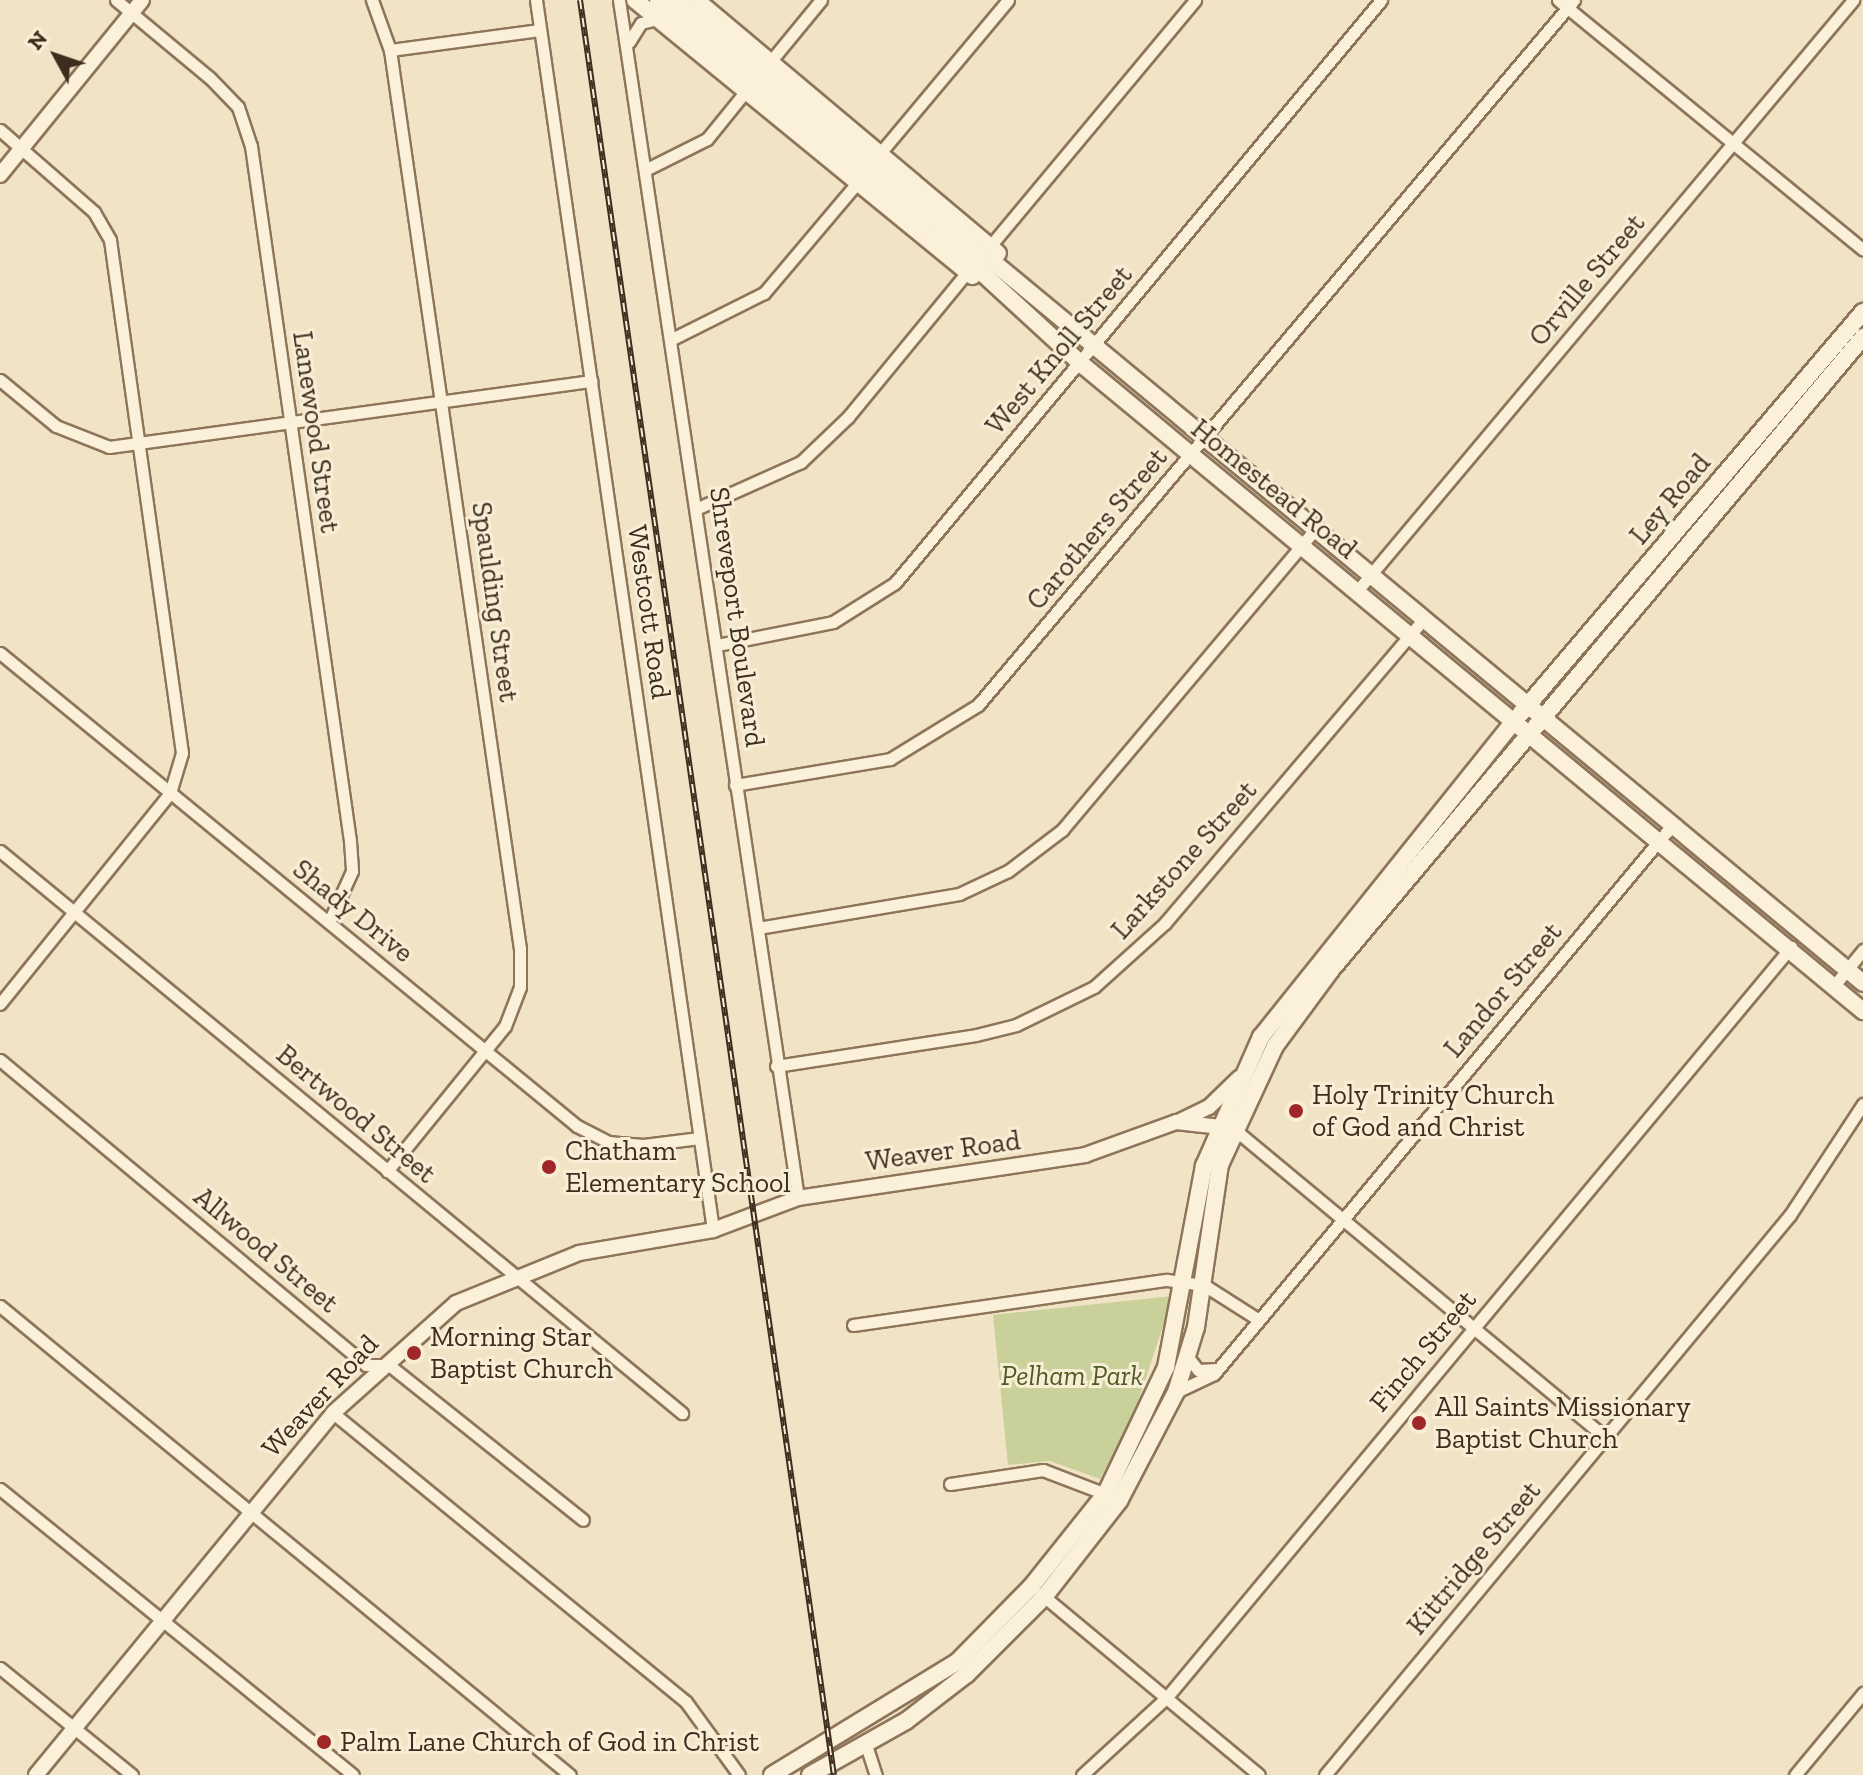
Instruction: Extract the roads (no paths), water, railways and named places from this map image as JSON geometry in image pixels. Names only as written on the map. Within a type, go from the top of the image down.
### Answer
[{"type":"main road","points":[[635,0],[657,19],[758,76],[881,152],[991,245],[1040,298]]},
{"type":"main road","name":"Homestead Road","points":[[658,0],[1040,298],[1863,983]]},
{"type":"main road","name":"Homestead Road","points":[[677,0],[1079,362],[1661,838],[1863,1011]]},
{"type":"main road","points":[[696,0],[758,76],[856,184],[967,272],[1026,313]]},
{"type":"main road","name":"Ley Road","points":[[1531,731],[1674,562],[1741,470],[1809,389],[1863,312]]},
{"type":"main road","name":"Ley Road","points":[[1809,389],[1863,337]]},
{"type":"main road","name":"Ley Road","points":[[1516,719],[1662,549],[1741,470]]},
{"type":"main road","points":[[1662,549],[1674,562]]},
{"type":"main road","points":[[1112,1497],[1166,1367],[1185,1282],[1204,1166],[1275,1046],[1352,932],[1516,719]]},
{"type":"main road","points":[[810,1775],[866,1745],[967,1674],[1038,1592],[1112,1497],[1176,1392],[1204,1285],[1226,1127],[1239,1078],[1261,1037],[1531,731]]},
{"type":"main road","points":[[772,1775],[957,1662],[1038,1592]]},
{"type":"street","name":"Lanewood Street","points":[[116,0],[238,107],[251,146],[352,871],[329,922]]},
{"type":"street","points":[[0,175],[142,0]]},
{"type":"street","name":"Spaulding Street","points":[[372,0],[390,50],[520,949],[520,987],[487,1052],[387,1171]]},
{"type":"street","name":"Westcott Road","points":[[536,0],[713,1230]]},
{"type":"street","name":"Shreveport Boulevard","points":[[619,0],[698,508],[735,785],[798,1198]]},
{"type":"street","points":[[647,169],[707,139],[821,0]]},
{"type":"street","points":[[881,152],[1008,0]]},
{"type":"street","points":[[991,245],[1195,0]]},
{"type":"street","name":"West Knoll Street","points":[[717,645],[833,622],[895,583],[1381,0]]},
{"type":"street","points":[[1558,0],[1571,4],[1863,250]]},
{"type":"street","name":"Orville Street","points":[[1357,591],[1853,0]]},
{"type":"street","name":"Carothers Street","points":[[735,785],[890,759],[942,733],[1003,680],[1571,4]]},
{"type":"street","points":[[628,43],[636,27],[657,19]]},
{"type":"street","points":[[390,50],[540,30]]},
{"type":"street","points":[[0,130],[94,212],[110,240],[182,736],[170,793],[0,1004]]},
{"type":"street","points":[[672,339],[764,293],[856,184]]},
{"type":"street","points":[[698,508],[801,462],[848,417],[967,272]]},
{"type":"street","points":[[0,380],[84,442],[139,447],[592,381]]},
{"type":"street","points":[[758,928],[959,894],[1008,871],[1062,830],[1316,528]]},
{"type":"street","name":"Larkstone Street","points":[[776,1066],[976,1035],[1016,1025],[1094,987],[1165,923],[1425,618]]},
{"type":"street","name":"Shady Drive","points":[[0,653],[487,1052],[608,1142],[700,1138]]},
{"type":"street","name":"Landor Street","points":[[1176,1392],[1207,1382],[1673,824]]},
{"type":"street","name":"Bertwood Street","points":[[0,851],[682,1413]]},
{"type":"street","name":"Finch Street","points":[[1082,1775],[1167,1697],[1791,947]]},
{"type":"street","points":[[1833,987],[1863,950]]},
{"type":"street","name":"Allwood Street","points":[[0,1060],[366,1365],[389,1365],[583,1520]]},
{"type":"street","points":[[1176,1122],[1209,1107],[1239,1078]]},
{"type":"street","name":"Kittridge Street","points":[[1325,1775],[1790,1215],[1863,1104]]},
{"type":"street","name":"Weaver Road","points":[[36,1775],[333,1413],[379,1365],[456,1303],[512,1275],[579,1253],[713,1230],[798,1198],[1085,1155],[1176,1122],[1226,1127]]},
{"type":"street","points":[[1226,1127],[1345,1218],[1605,1437]]},
{"type":"street","points":[[853,1325],[1185,1282],[1204,1285],[1259,1320]]},
{"type":"street","points":[[0,1306],[570,1775]]},
{"type":"street","points":[[1187,1356],[1198,1370],[1217,1369]]},
{"type":"street","points":[[333,1413],[686,1702],[739,1775]]},
{"type":"street","points":[[950,1484],[1043,1470],[1112,1497]]},
{"type":"street","points":[[0,1489],[353,1775]]},
{"type":"street","points":[[1038,1592],[1259,1775]]},
{"type":"street","points":[[0,1668],[132,1775]]},
{"type":"street","points":[[1795,1775],[1863,1693]]},
{"type":"street","points":[[866,1745],[876,1775]]},
{"type":"railway","points":[[580,0],[834,1775]]},
{"type":"place","name":"Holy Trinity Church of God and Christ","points":[[1296,1111]]},
{"type":"place","name":"Chatham Elementary School","points":[[549,1167]]},
{"type":"place","name":"Morning Star Baptist Church","points":[[414,1353]]},
{"type":"place","name":"All Saints Missionary Baptist Church","points":[[1419,1423]]},
{"type":"place","name":"Palm Lane Church of God in Christ","points":[[324,1742]]},
{"type":"park label","name":"Pelham Park","points":[[1072,1376]]}]
